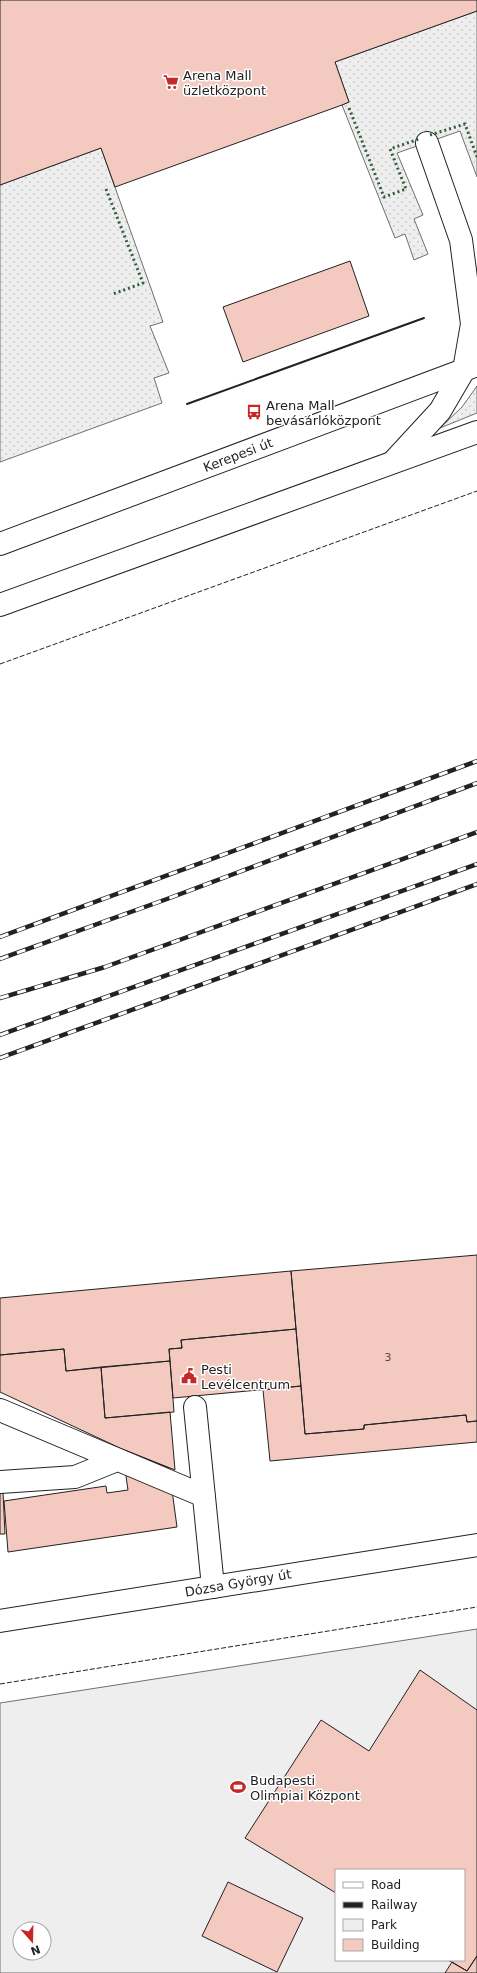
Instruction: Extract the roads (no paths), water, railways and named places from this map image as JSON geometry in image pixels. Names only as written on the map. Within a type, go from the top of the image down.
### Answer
[{"type":"main road","points":[[393,462],[440,411],[470,367],[472,324],[461,240],[427,143]]},
{"type":"main road","points":[[461,240],[477,260]]},
{"type":"main road","name":"Kerepesi út","points":[[0,544],[470,367]]},
{"type":"main road","points":[[0,605],[477,432]]},
{"type":"main road","points":[[195,1406],[213,1587]]},
{"type":"main road","points":[[0,1410],[204,1496]]},
{"type":"main road","points":[[0,1482],[75,1477],[117,1460]]},
{"type":"main road","name":"Dózsa György út","points":[[0,1621],[477,1545]]},
{"type":"railway","points":[[0,937],[477,761]]},
{"type":"railway","points":[[0,959],[167,899],[477,783]]},
{"type":"railway","points":[[0,998],[105,967],[477,832]]},
{"type":"railway","points":[[0,1035],[477,864]]},
{"type":"railway","points":[[0,1058],[477,884]]},
{"type":"place","name":"Arena Mall üzletközpont","points":[[171,82]]},
{"type":"place","name":"Arena Mall bevásárlóközpont","points":[[254,412]]},
{"type":"place","name":"Pesti Levélcentrum","points":[[189,1376]]},
{"type":"place","name":"Budapesti Olimpiai Központ","points":[[238,1787]]}]
